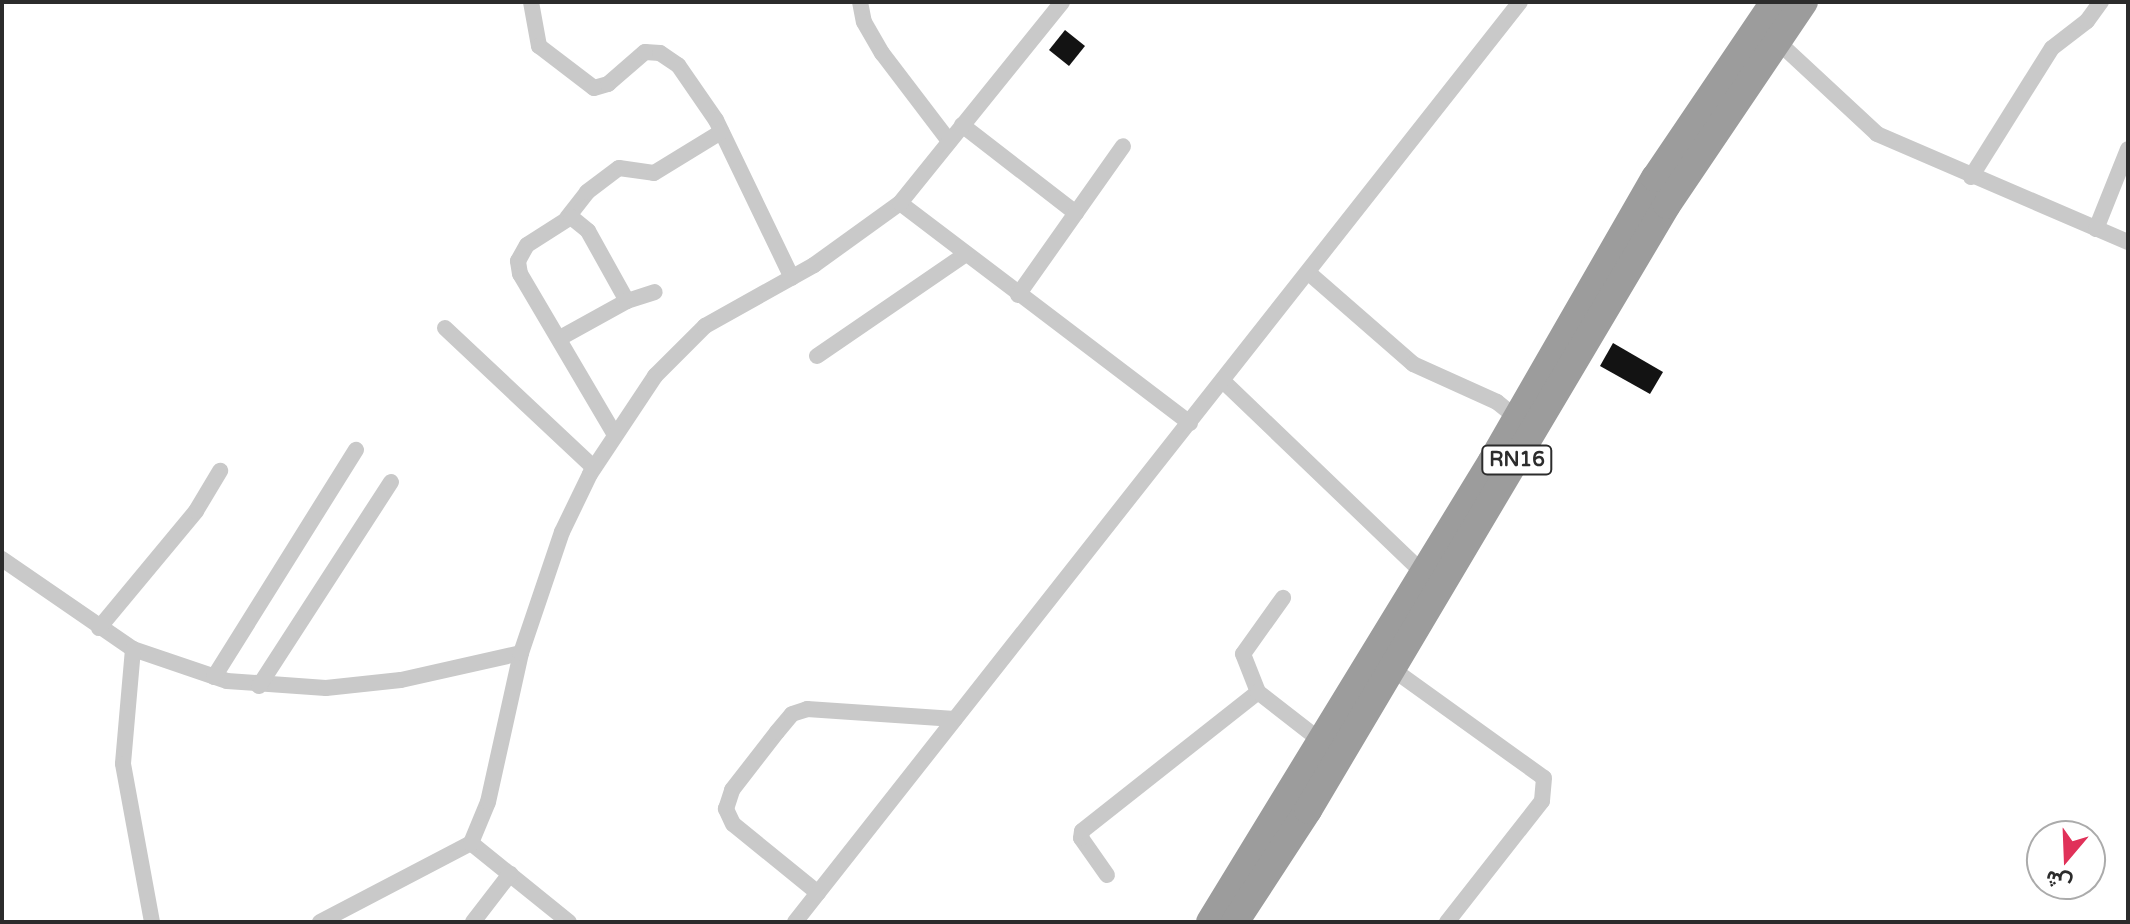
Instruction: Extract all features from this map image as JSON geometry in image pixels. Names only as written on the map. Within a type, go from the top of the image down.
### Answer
[{"type":"highway","name":"RN16","points":[[1210,922],[1517,418],[1655,178],[1774,2]]},
{"type":"highway","name":"RN16","points":[[1246,919],[1391,668],[1667,205],[1804,2]]},
{"type":"street","points":[[531,2],[539,46],[586,84],[601,88],[638,56],[660,53],[698,87],[792,278]]},
{"type":"street","points":[[860,2],[864,22],[882,53],[949,141]]},
{"type":"street","points":[[321,922],[471,843],[504,745],[521,653],[562,532],[594,468],[655,376],[693,336],[792,278],[900,203],[1062,2]]},
{"type":"street","points":[[795,922],[1310,274],[1520,2]]},
{"type":"street","points":[[1971,177],[2052,48],[2087,21],[2101,2]]},
{"type":"street","points":[[1776,40],[1877,134],[2128,242]]},
{"type":"street","points":[[962,125],[1076,213]]},
{"type":"street","points":[[615,435],[517,265],[527,245],[567,218],[587,192],[619,168],[654,173],[721,132]]},
{"type":"street","points":[[1018,295],[1123,146]]},
{"type":"street","points":[[2096,229],[2128,149]]},
{"type":"street","points":[[900,203],[1190,423]]},
{"type":"street","points":[[567,218],[588,231],[627,301]]},
{"type":"street","points":[[817,356],[966,254]]},
{"type":"street","points":[[1310,274],[1413,364],[1497,402],[1517,418]]},
{"type":"street","points":[[560,338],[627,301],[655,292]]},
{"type":"street","points":[[445,328],[594,468]]},
{"type":"street","points":[[1224,382],[1422,572]]},
{"type":"street","points":[[214,677],[356,450]]},
{"type":"street","points":[[99,628],[196,511],[220,471]]},
{"type":"street","points":[[259,686],[391,482]]},
{"type":"street","points":[[2,559],[133,649],[214,677],[259,686],[326,688],[401,680],[521,653]]},
{"type":"street","points":[[1283,598],[1243,654],[1258,692],[1321,741]]},
{"type":"street","points":[[133,649],[123,764],[152,922]]},
{"type":"street","points":[[1391,668],[1544,778],[1542,801],[1447,922]]},
{"type":"street","points":[[1107,875],[1081,838],[1082,831],[1258,692]]},
{"type":"street","points":[[818,893],[733,824],[726,809],[760,753],[792,714],[807,709],[955,719]]},
{"type":"street","points":[[471,843],[569,922]]},
{"type":"street","points":[[473,922],[510,874]]},
{"type":"building","points":[[1065,30],[1085,46],[1069,66],[1049,50]]},
{"type":"building","points":[[1613,343],[1663,372],[1650,394],[1600,366]]}]
